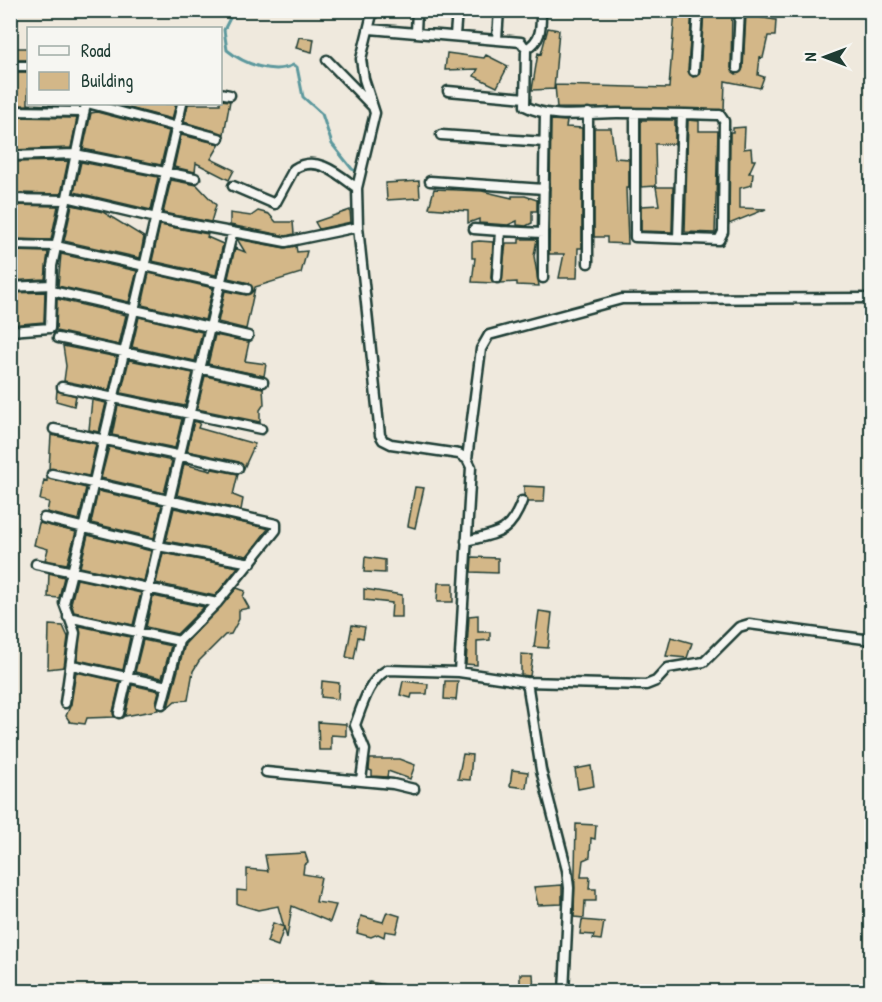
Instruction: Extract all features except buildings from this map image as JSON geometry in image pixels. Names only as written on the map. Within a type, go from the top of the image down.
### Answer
[{"type":"street","points":[[373,10],[361,58],[364,79],[374,108],[373,125],[357,188],[358,227],[380,435],[383,440],[391,444],[459,454],[467,459],[471,467],[459,672]]},
{"type":"street","points":[[416,32],[417,10]]},
{"type":"street","points":[[455,34],[457,10]]},
{"type":"street","points":[[497,39],[499,10]]},
{"type":"street","points":[[526,50],[537,42],[542,10]]},
{"type":"street","points":[[694,71],[698,10]]},
{"type":"street","points":[[737,68],[740,10]]},
{"type":"street","points":[[370,29],[455,34],[521,42],[526,50],[525,106],[545,112],[635,113],[720,115],[724,121],[723,232],[715,241],[635,237],[635,113]]},
{"type":"street","points":[[327,60],[374,108]]},
{"type":"street","points":[[10,66],[27,66]]},
{"type":"street","points":[[448,91],[525,98]]},
{"type":"street","points":[[96,105],[219,138]]},
{"type":"street","points":[[65,703],[75,633],[64,603],[69,573],[83,529],[182,105]]},
{"type":"street","points":[[10,111],[85,108],[56,246],[51,324],[48,330],[10,331]]},
{"type":"street","points":[[543,278],[545,112]]},
{"type":"street","points":[[588,113],[588,263]]},
{"type":"street","points":[[678,238],[682,114]]},
{"type":"street","points":[[441,135],[545,142]]},
{"type":"street","points":[[10,156],[75,154],[195,178]]},
{"type":"street","points":[[233,186],[275,204],[294,169],[309,164],[324,166],[357,188]]},
{"type":"street","points":[[430,180],[544,189]]},
{"type":"street","points":[[10,199],[67,199],[232,234],[286,242],[358,227]]},
{"type":"street","points":[[474,229],[543,233]]},
{"type":"street","points":[[496,278],[500,231]]},
{"type":"street","points":[[119,713],[232,234]]},
{"type":"street","points":[[10,245],[56,246],[247,289]]},
{"type":"street","points":[[10,287],[52,288],[134,310],[248,336]]},
{"type":"street","points":[[467,459],[481,349],[489,334],[622,299],[872,298]]},
{"type":"street","points":[[58,338],[263,382]]},
{"type":"street","points":[[62,387],[261,429]]},
{"type":"street","points":[[54,429],[238,468]]},
{"type":"street","points":[[52,474],[274,522],[276,530],[251,563],[217,603],[178,641],[162,704]]},
{"type":"street","points":[[466,541],[501,532],[515,519],[522,501]]},
{"type":"street","points":[[44,518],[158,546],[251,563]]},
{"type":"street","points":[[36,564],[69,573],[217,603]]},
{"type":"street","points":[[68,617],[178,641]]},
{"type":"street","points":[[361,780],[365,750],[356,724],[373,683],[382,672],[387,670],[459,672],[525,682],[646,685],[656,681],[668,668],[704,662],[739,627],[749,624],[872,639]]},
{"type":"street","points":[[72,666],[167,686]]},
{"type":"street","points":[[525,682],[528,688],[541,770],[567,870],[564,992]]},
{"type":"street","points":[[266,772],[361,780],[414,789]]},
{"type":"waterway","points":[[234,10],[224,30],[227,50],[250,64],[277,69],[293,65],[297,67],[303,97],[322,114],[332,144],[352,169],[358,172]]}]
